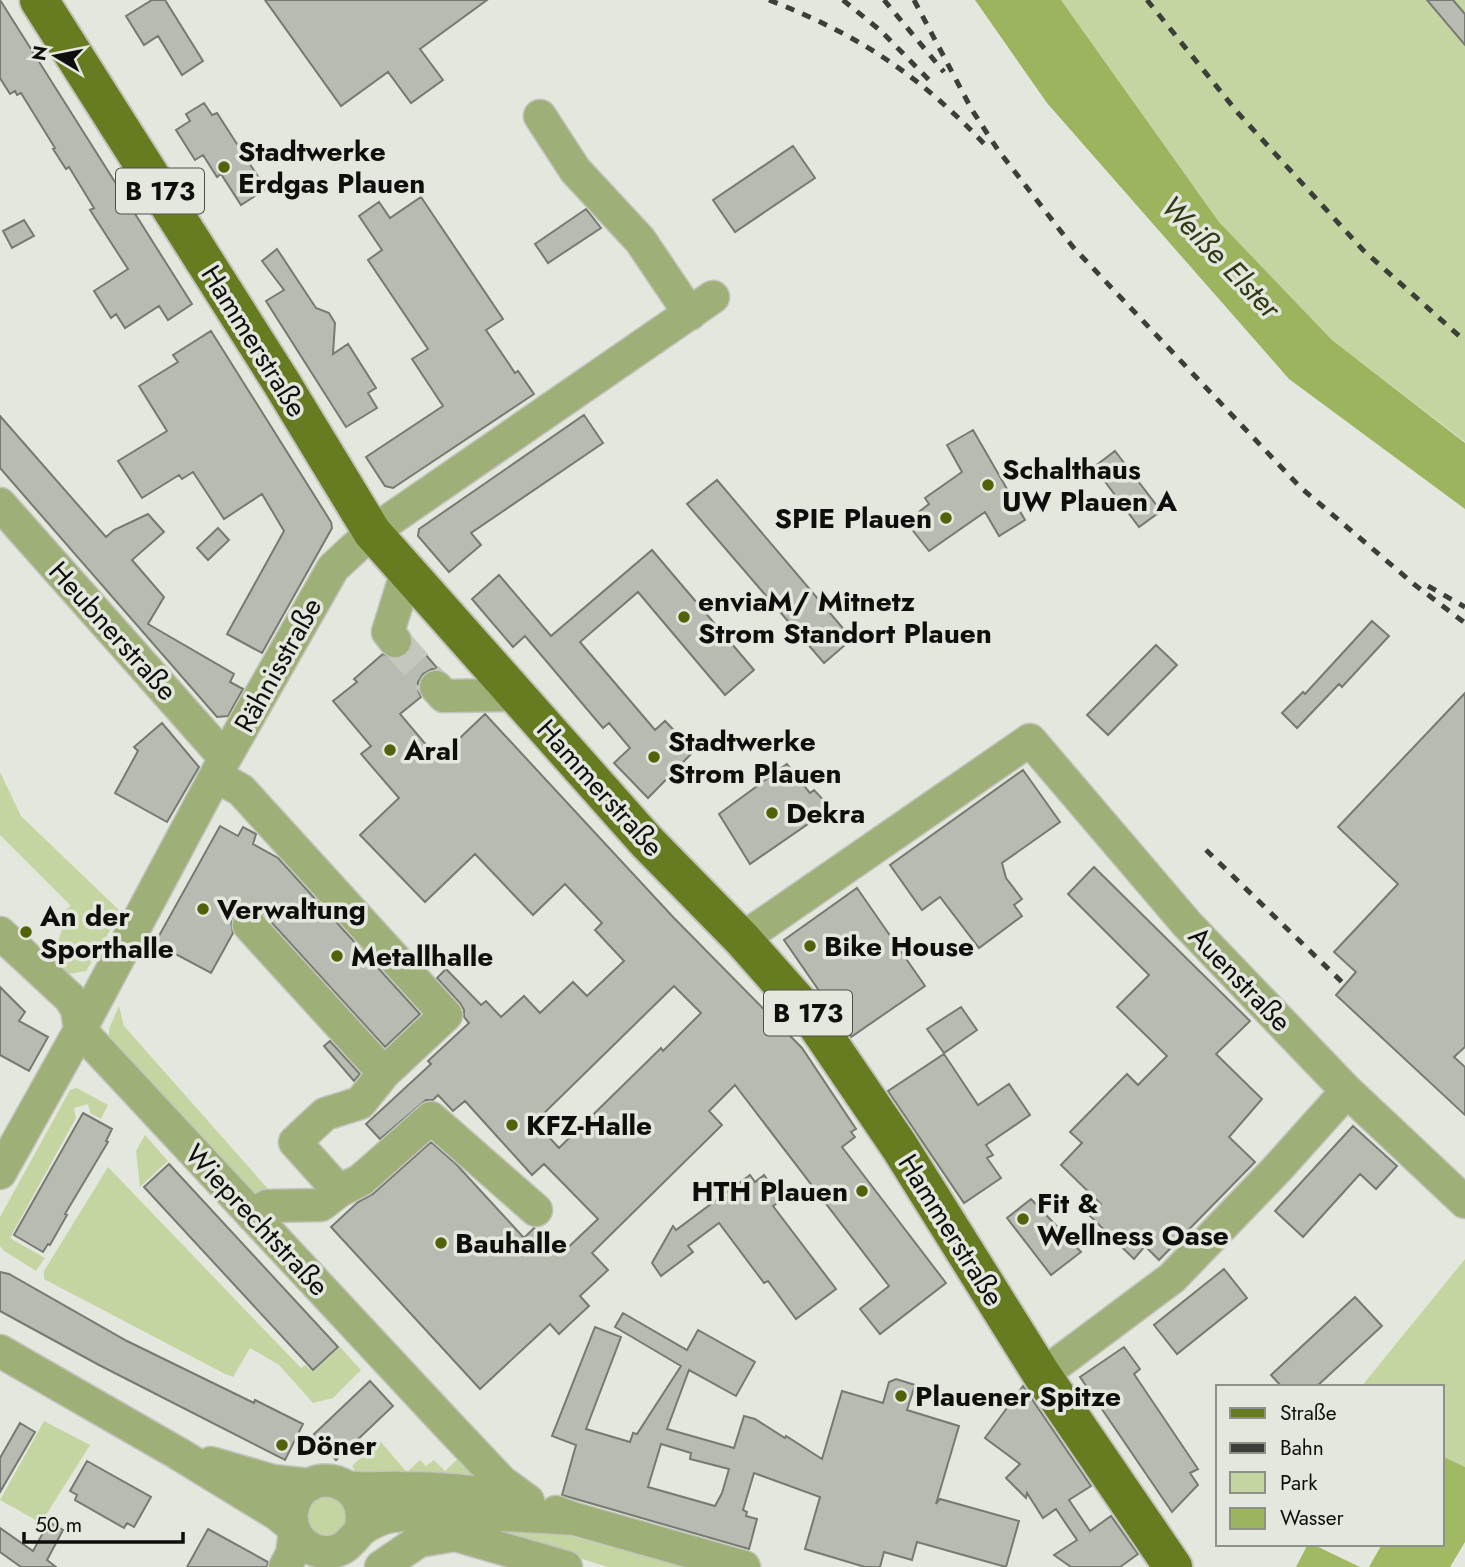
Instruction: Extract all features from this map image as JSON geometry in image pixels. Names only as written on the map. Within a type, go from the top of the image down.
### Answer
[{"type":"main road","name":"Hammerstraße","points":[[38,0],[281,382],[372,532],[647,842],[742,939],[813,1018],[899,1146],[1042,1375],[1173,1567]]},
{"type":"street","name":"Rähnisstraße","points":[[0,1173],[80,1030],[220,767],[333,568],[372,532],[702,305],[575,170],[540,116]]},
{"type":"street","name":"Heubnerstraße","points":[[0,504],[220,767],[446,1015],[384,1073]]},
{"type":"street","points":[[396,641],[388,632],[407,572]]},
{"type":"street","points":[[436,687],[444,696],[517,695]]},
{"type":"street","name":"Auenstraße","points":[[742,939],[1030,740],[1187,924],[1347,1091],[1465,1202]]},
{"type":"street","points":[[249,925],[384,1073],[360,1103],[325,1114],[295,1142],[339,1192]]},
{"type":"street","name":"Wieprechtstraße","points":[[0,933],[70,998],[77,1009],[80,1030],[502,1482],[528,1501]]},
{"type":"street","points":[[1042,1375],[1172,1278],[1277,1169],[1347,1091]]},
{"type":"street","points":[[254,1216],[267,1206],[321,1205],[360,1180],[431,1118],[536,1210]]},
{"type":"street","points":[[0,1351],[277,1514],[320,1560],[344,1548],[360,1531],[389,1517],[507,1514],[575,1519]]},
{"type":"street","points":[[179,1454],[273,1480],[310,1485]]},
{"type":"street","points":[[285,1567],[292,1554],[293,1504],[310,1485],[334,1481],[366,1490],[434,1489],[528,1501],[575,1519],[744,1567]]},
{"type":"street","points":[[348,1487],[359,1499],[362,1507],[360,1531]]},
{"type":"street","points":[[381,1567],[419,1541],[455,1535],[566,1567]]},
{"type":"green space","points":[[1061,0],[1465,0],[1465,442],[1332,340],[1219,222]]},
{"type":"green space","points":[[0,772],[21,816],[121,912],[86,971],[69,974],[58,963],[56,951],[63,924],[58,914],[71,906],[0,835]]},
{"type":"green space","points":[[119,1006],[124,1026],[276,1198],[254,1197],[109,1043],[109,1029]]},
{"type":"green space","points":[[77,1088],[108,1105],[101,1119],[90,1113],[88,1104],[74,1108],[76,1118],[10,1238],[45,1258],[36,1271],[0,1246],[0,1217],[70,1090]]},
{"type":"green space","points":[[145,1135],[168,1161],[140,1187],[136,1151]]},
{"type":"green space","points":[[108,1167],[301,1368],[305,1365],[313,1372],[340,1347],[361,1370],[333,1398],[313,1403],[279,1365],[250,1348],[233,1377],[44,1279],[44,1271]]},
{"type":"green space","points":[[1465,1259],[1465,1467],[1444,1457],[1444,1385],[1363,1385]]},
{"type":"green space","points":[[44,1421],[90,1445],[41,1523],[0,1500]]},
{"type":"green space","points":[[377,1442],[381,1442],[405,1473],[357,1473],[352,1466]]},
{"type":"green space","points":[[464,1453],[477,1471],[474,1476],[410,1474],[409,1470],[420,1460],[426,1466],[434,1460],[445,1471]]},
{"type":"green space","points":[[327,1497],[335,1498],[341,1503],[346,1509],[346,1525],[341,1531],[335,1536],[327,1537],[319,1536],[313,1531],[308,1525],[307,1517],[308,1509],[313,1503],[319,1498]]},
{"type":"green space","points":[[452,1522],[542,1528],[683,1567],[608,1567],[498,1533]]},
{"type":"shaded area","points":[[1444,1457],[1465,1467],[1465,1542],[1450,1567],[1369,1567],[1381,1546],[1444,1546]]},
{"type":"shaded area","points":[[1307,1546],[1316,1546],[1360,1567],[1296,1567]]},
{"type":"water","name":"Weiße Elster","points":[[975,0],[1061,0],[1219,222],[1332,340],[1465,443],[1465,509],[1289,379],[1047,103]]},
{"type":"building","points":[[0,0],[192,304],[168,320],[159,306],[125,328],[116,314],[111,318],[94,291],[128,269],[90,210],[94,208],[69,167],[66,169],[53,149],[55,148],[21,93],[17,95],[15,91],[10,94],[0,78]]},
{"type":"building","points":[[152,0],[165,0],[203,61],[182,75],[158,36],[144,45],[126,16]]},
{"type":"building","points":[[265,0],[487,0],[420,49],[443,80],[411,103],[388,72],[341,106]]},
{"type":"building","points":[[1427,0],[1453,0],[1465,14],[1465,45]]},
{"type":"building","points":[[204,103],[212,115],[217,113],[266,189],[241,205],[221,174],[217,177],[203,155],[195,160],[176,130],[190,121],[186,114]]},
{"type":"building","points":[[793,146],[815,178],[735,232],[713,200]]},
{"type":"building","points":[[421,197],[503,319],[486,330],[515,373],[518,371],[534,394],[393,488],[385,486],[366,457],[443,406],[412,359],[428,349],[368,260],[382,250],[359,216],[379,202],[390,218]]},
{"type":"building","points":[[586,209],[601,228],[548,263],[535,244]]},
{"type":"building","points":[[24,220],[34,236],[12,248],[3,231]]},
{"type":"building","points":[[277,249],[316,308],[329,313],[335,323],[333,354],[348,344],[376,388],[368,393],[377,408],[346,427],[266,301],[284,290],[262,261]]},
{"type":"building","points":[[211,331],[331,522],[332,528],[262,653],[227,634],[284,531],[262,494],[224,519],[193,472],[182,479],[179,475],[142,498],[118,461],[167,431],[139,386],[178,362],[173,355]]},
{"type":"building","points":[[584,415],[603,443],[471,533],[481,545],[449,572],[418,536],[419,529]]},
{"type":"building","points":[[0,416],[106,537],[114,530],[148,514],[164,532],[132,560],[164,597],[148,624],[234,674],[230,682],[243,689],[228,716],[217,717],[0,468]]},
{"type":"building","points":[[973,430],[1025,520],[999,536],[985,512],[929,551],[906,522],[929,504],[925,498],[962,472],[947,445]]},
{"type":"building","points":[[1115,451],[1161,511],[1139,527],[1094,467]]},
{"type":"building","points":[[717,480],[852,639],[824,663],[687,504]]},
{"type":"building","points":[[218,528],[229,540],[208,560],[197,548]]},
{"type":"building","name":"enviaM/ Mitnetz Strom Standort Plauen","points":[[652,550],[754,670],[725,695],[638,592],[580,642],[655,730],[665,721],[694,751],[648,798],[614,763],[630,748],[609,723],[603,728],[525,636],[513,647],[472,599],[499,575],[551,636]]},
{"type":"building","points":[[1372,621],[1389,636],[1342,687],[1339,684],[1297,728],[1282,713],[1303,692],[1305,694]]},
{"type":"building","points":[[413,640],[438,669],[423,674],[418,682],[421,697],[400,714],[438,759],[485,714],[673,917],[802,1048],[856,1129],[851,1132],[855,1137],[842,1147],[946,1283],[880,1334],[860,1309],[889,1286],[735,1085],[709,1111],[722,1125],[592,1253],[608,1270],[580,1296],[589,1306],[559,1334],[550,1324],[480,1389],[331,1227],[431,1142],[456,1164],[524,1238],[534,1228],[560,1255],[598,1219],[544,1164],[532,1175],[465,1101],[453,1111],[438,1095],[433,1100],[426,1100],[380,1139],[366,1124],[431,1064],[428,1061],[469,1023],[460,1003],[437,978],[446,969],[481,1005],[486,1001],[501,1017],[524,996],[540,1013],[573,982],[587,996],[624,961],[595,930],[602,923],[565,884],[533,915],[475,854],[425,902],[360,835],[399,798],[361,754],[371,746],[333,701],[357,682],[354,679],[383,654],[397,659],[407,655],[412,649]],"holes":[[[674,986],[701,1013],[663,1051],[661,1048],[559,1148],[535,1122]]]},
{"type":"building","points":[[1156,645],[1177,665],[1108,735],[1087,715]]},
{"type":"building","points":[[1465,693],[1465,1047],[1454,1057],[1465,1067],[1465,1115],[1336,995],[1356,972],[1334,952],[1398,884],[1338,827]]},
{"type":"building","points":[[162,723],[199,767],[167,822],[115,793],[138,751],[134,747]]},
{"type":"building","name":"Dekra","points":[[787,764],[810,793],[814,790],[831,808],[750,864],[719,814]]},
{"type":"building","points":[[1023,770],[1060,822],[1002,863],[1006,878],[1022,899],[1014,905],[1022,916],[979,948],[940,897],[922,910],[890,865]]},
{"type":"building","points":[[220,826],[238,836],[243,827],[256,834],[253,844],[278,858],[420,1014],[385,1047],[263,913],[255,908],[248,906],[236,912],[231,920],[233,933],[211,973],[155,943]]},
{"type":"building","points":[[1094,867],[1250,1021],[1216,1054],[1262,1099],[1229,1137],[1255,1162],[1159,1260],[1145,1246],[1134,1259],[1090,1216],[1101,1204],[1061,1165],[1082,1143],[1070,1132],[1127,1074],[1138,1085],[1167,1056],[1117,1007],[1149,975],[1068,894]]},
{"type":"building","points":[[857,888],[925,986],[851,1037],[784,940]]},
{"type":"building","points":[[0,987],[25,1012],[19,1021],[48,1037],[29,1071],[0,1055]]},
{"type":"building","points":[[961,1007],[977,1030],[944,1053],[927,1029]]},
{"type":"building","points":[[330,1041],[360,1074],[354,1081],[324,1046]]},
{"type":"building","points":[[944,1054],[978,1105],[1009,1084],[1030,1115],[986,1145],[993,1155],[987,1158],[1001,1178],[964,1203],[888,1091]]},
{"type":"building","points":[[83,1113],[112,1129],[106,1141],[108,1142],[65,1214],[67,1215],[50,1245],[48,1244],[43,1252],[14,1235]]},
{"type":"building","points":[[1353,1126],[1397,1166],[1376,1189],[1360,1174],[1303,1237],[1275,1211]]},
{"type":"building","points":[[169,1164],[338,1347],[313,1370],[144,1187]]},
{"type":"building","points":[[750,1175],[755,1182],[764,1175],[782,1200],[773,1206],[836,1289],[796,1319],[768,1281],[764,1283],[719,1223],[688,1246],[693,1252],[661,1276],[652,1263],[673,1226],[676,1230]]},
{"type":"building","points":[[1031,1199],[1081,1252],[1051,1275],[1007,1218]]},
{"type":"building","points":[[1224,1269],[1247,1298],[1177,1354],[1154,1325]]},
{"type":"building","points":[[0,1272],[9,1274],[127,1341],[303,1424],[285,1460],[0,1311]]},
{"type":"building","points":[[1355,1297],[1382,1326],[1318,1385],[1280,1385],[1271,1375]]},
{"type":"building","points":[[623,1313],[687,1350],[698,1330],[755,1362],[736,1396],[689,1370],[667,1429],[734,1448],[744,1416],[755,1419],[785,1438],[786,1436],[822,1459],[842,1391],[883,1403],[889,1382],[896,1379],[915,1385],[907,1410],[959,1426],[936,1504],[940,1499],[1019,1521],[1006,1567],[917,1542],[912,1560],[884,1552],[880,1567],[865,1567],[805,1549],[820,1497],[754,1473],[743,1510],[747,1512],[746,1516],[757,1519],[749,1549],[562,1495],[576,1445],[552,1436],[595,1327],[621,1337],[586,1429],[630,1442],[633,1433],[637,1434],[681,1366],[615,1327]],"holes":[[[661,1444],[691,1453],[690,1459],[729,1469],[715,1506],[648,1487]]]},
{"type":"building","points":[[1124,1347],[1140,1369],[1134,1374],[1198,1469],[1190,1473],[1198,1485],[1172,1512],[1080,1377]]},
{"type":"building","points":[[370,1381],[393,1406],[336,1460],[313,1435]]},
{"type":"building","points":[[1023,1386],[1091,1486],[1069,1500],[1090,1531],[1111,1516],[1138,1554],[1120,1567],[1071,1567],[1054,1555],[1077,1540],[1056,1509],[1043,1518],[1027,1493],[1026,1498],[1006,1478],[1020,1464],[985,1438]]},
{"type":"building","points":[[20,1423],[35,1432],[0,1492],[0,1458]]},
{"type":"building","points":[[87,1461],[151,1497],[134,1527],[127,1523],[124,1528],[75,1500],[77,1495],[70,1491]]},
{"type":"building","points":[[49,1522],[63,1530],[47,1560],[56,1567],[21,1567],[0,1552],[0,1528],[33,1551]]},
{"type":"building","points":[[208,1529],[268,1562],[267,1567],[187,1567]]},
{"type":"tunnel","points":[[395,641],[436,687]]},
{"type":"railway","points":[[769,0],[832,28],[888,60],[939,100],[988,148]]},
{"type":"railway","points":[[843,0],[881,31],[931,82]]},
{"type":"railway","points":[[884,0],[944,72]]},
{"type":"railway","points":[[914,0],[972,110],[998,150],[1073,247],[1300,487],[1415,585],[1465,623]]},
{"type":"railway","points":[[1147,0],[1238,113],[1363,250],[1465,341]]},
{"type":"railway","points":[[1428,586],[1465,607]]},
{"type":"railway","points":[[1206,850],[1345,985]]},
{"type":"place","name":"Stadtwerke Erdgas Plauen","points":[[224,167]]},
{"type":"place","name":"Schalthaus UW Plauen A","points":[[988,485]]},
{"type":"place","name":"SPIE Plauen","points":[[946,518]]},
{"type":"place","name":"enviaM/ Mitnetz Strom Standort Plauen","points":[[684,617]]},
{"type":"place","name":"Aral","points":[[390,750]]},
{"type":"place","name":"Stadtwerke Strom Plauen","points":[[654,757]]},
{"type":"place","name":"Dekra","points":[[772,813]]},
{"type":"place","name":"Verwaltung","points":[[203,909]]},
{"type":"place","name":"An der Sporthalle","points":[[26,932]]},
{"type":"place","name":"Bike House","points":[[810,946]]},
{"type":"place","name":"Metallhalle","points":[[337,956]]},
{"type":"place","name":"KFZ-Halle","points":[[512,1125]]},
{"type":"place","name":"HTH Plauen","points":[[862,1191]]},
{"type":"place","name":"Fit & Wellness Oase","points":[[1023,1219]]},
{"type":"place","name":"Bauhalle","points":[[441,1243]]},
{"type":"place","name":"Plauener Spitze","points":[[901,1396]]},
{"type":"place","name":"Döner","points":[[282,1445]]}]
